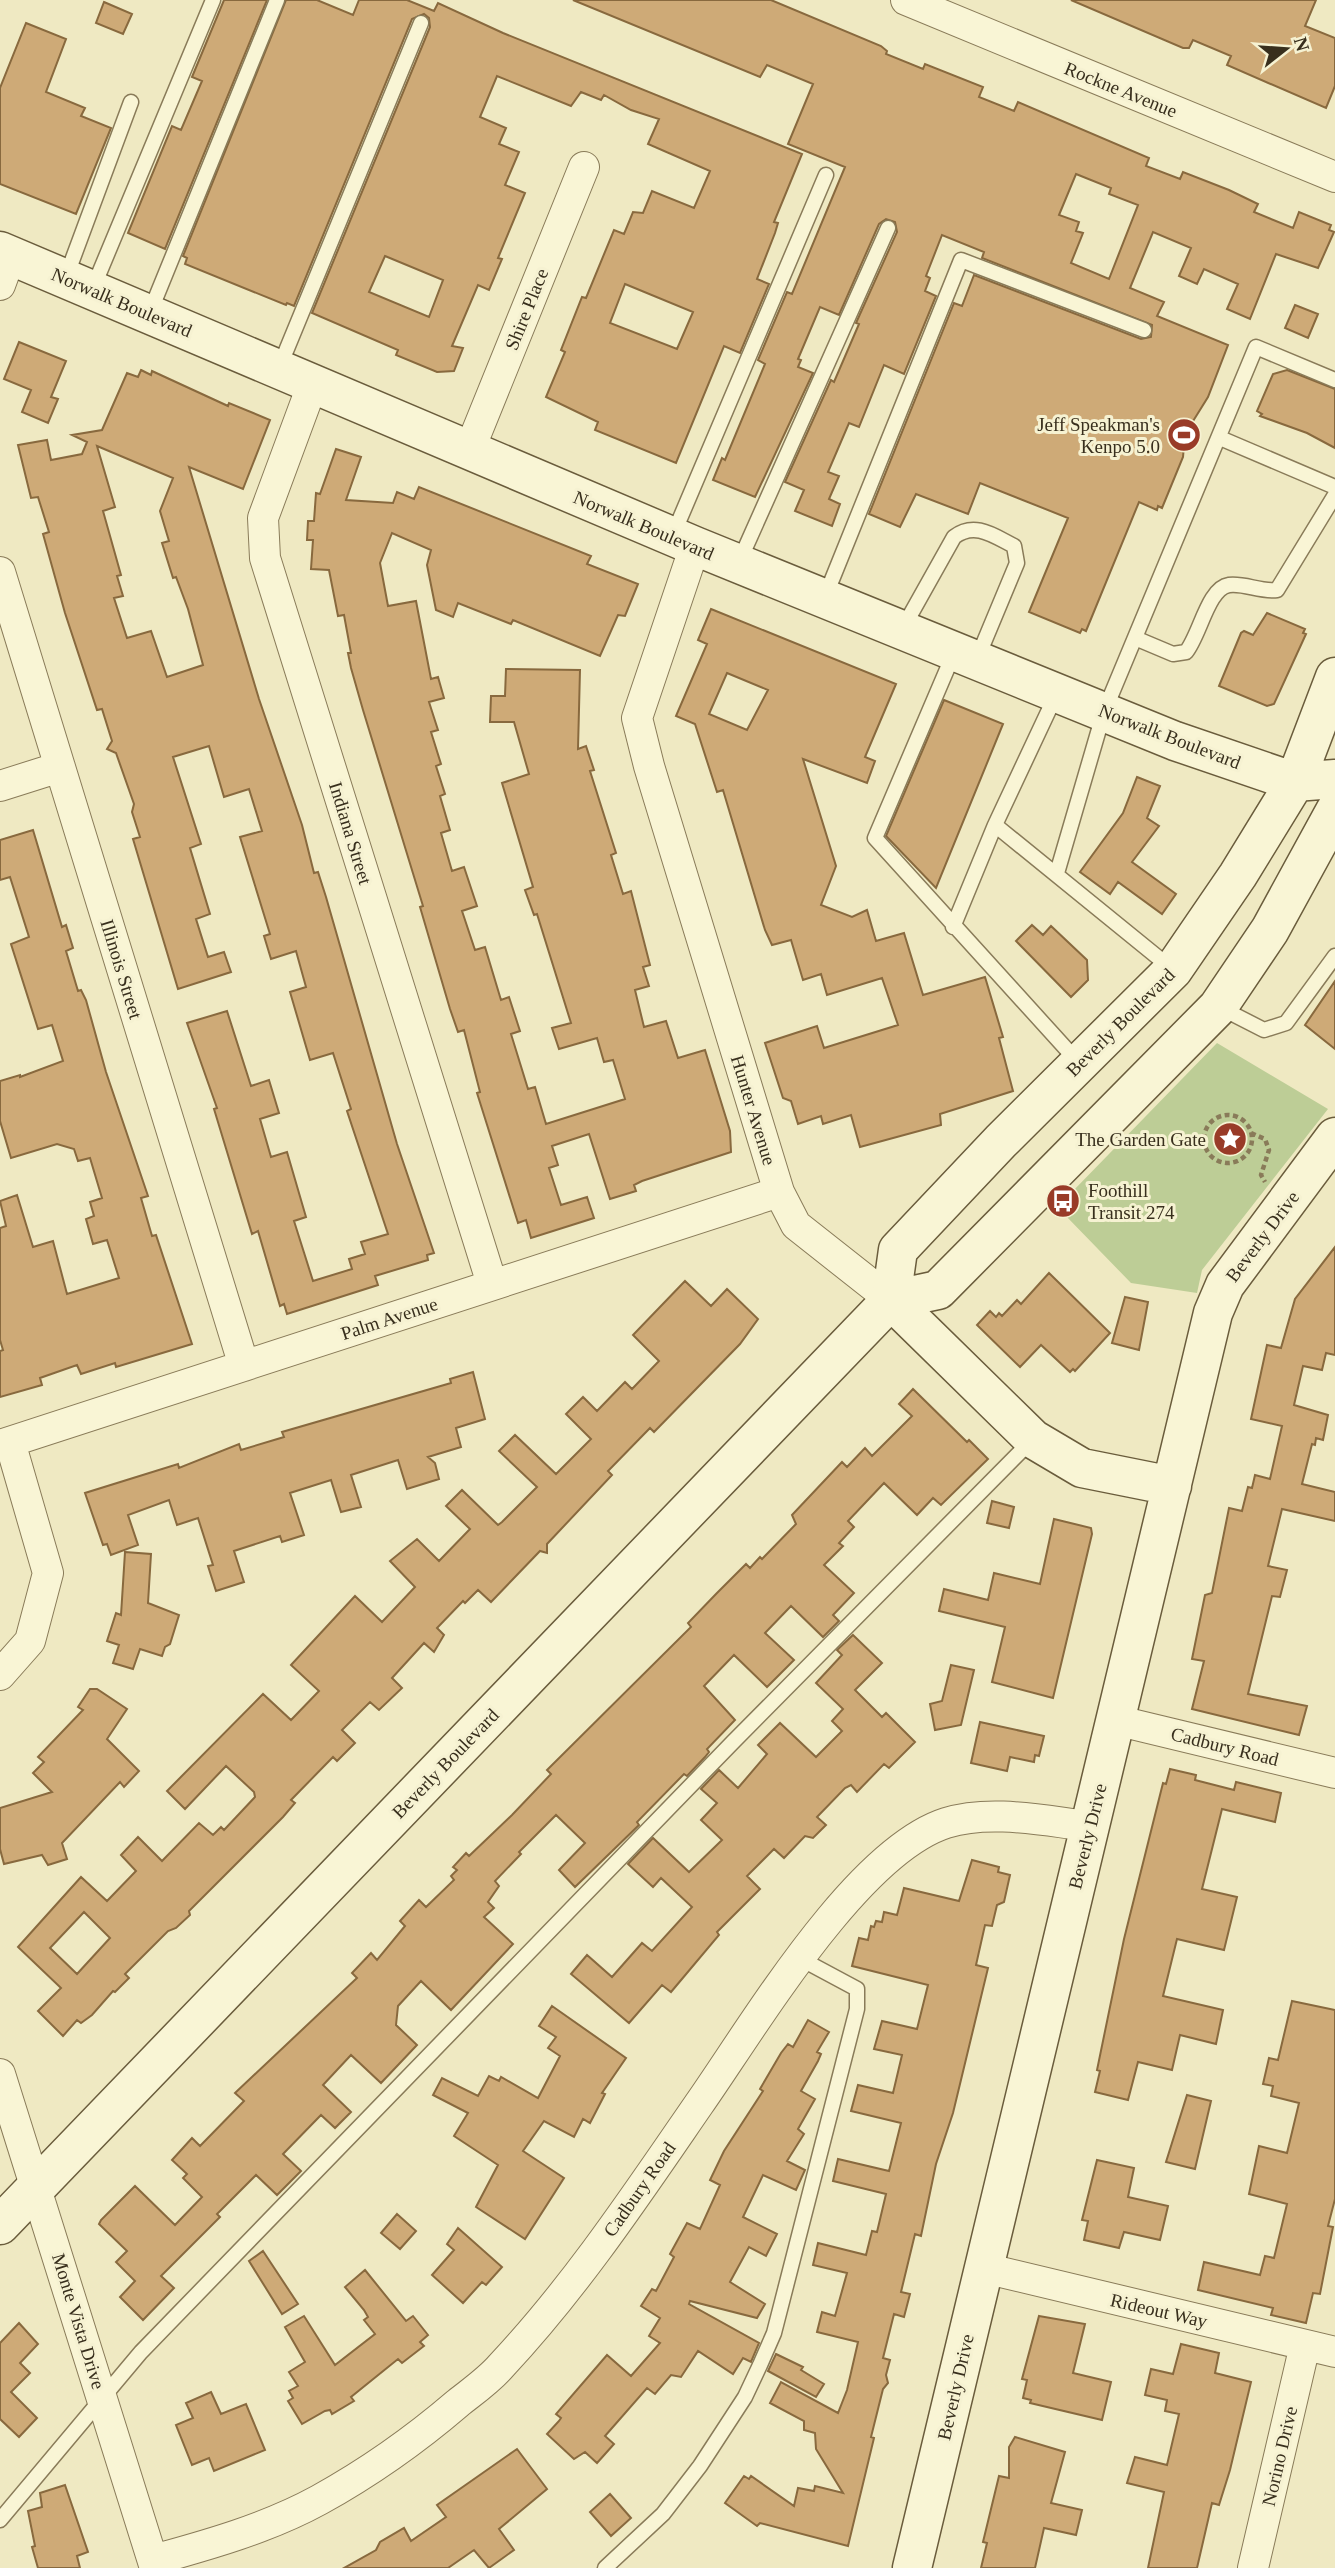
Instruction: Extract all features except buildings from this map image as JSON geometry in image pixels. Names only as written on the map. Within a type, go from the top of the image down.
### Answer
[{"type":"main road","name":"Norwalk Boulevard","points":[[4,263],[79,284],[684,542],[1175,741],[1295,782]]},
{"type":"main road","name":"Beverly Boulevard","points":[[0,2225],[891,1300],[898,1250],[1173,970],[1238,875],[1295,782],[1335,677]]},
{"type":"main road","points":[[1295,782],[1335,779]]},
{"type":"main road","points":[[891,1300],[938,1290],[1218,1007],[1270,930],[1332,824],[1295,782]]},
{"type":"main road","name":"Beverly Drive","points":[[912,2568],[1213,1313],[1225,1285],[1335,1137]]},
{"type":"main road","name":"Hunter Avenue","points":[[891,1300],[1033,1439],[1082,1468],[1172,1486]]},
{"type":"street","name":"Rockne Avenue","points":[[906,0],[1335,177]]},
{"type":"street","name":"Shire Place","points":[[469,451],[584,167]]},
{"type":"street","name":"Indiana Street","points":[[296,375],[262,518],[265,558],[492,1284]]},
{"type":"street","name":"Hunter Avenue","points":[[684,542],[637,718],[649,766],[779,1192],[796,1224],[891,1300]]},
{"type":"street","name":"Illinois Street","points":[[0,572],[244,1366]]},
{"type":"street","points":[[0,786],[60,767]]},
{"type":"street","name":"Palm Avenue","points":[[5,1443],[779,1192]]},
{"type":"street","points":[[0,1675],[30,1641],[48,1573],[5,1443]]},
{"type":"street","name":"Cadbury Road","points":[[1115,1720],[1335,1773]]},
{"type":"street","name":"Cadbury Road","points":[[154,2564],[318,2501],[426,2431],[500,2368],[583,2269],[801,1959],[850,1895],[880,1864],[910,1842],[946,1823],[996,1816],[1090,1826]]},
{"type":"street","name":"Monte Vista Drive","points":[[0,2074],[38,2186],[154,2564]]},
{"type":"street","name":"Rideout Way","points":[[984,2268],[1335,2352]]},
{"type":"street","name":"Norino Drive","points":[[1253,2568],[1305,2344]]},
{"type":"lane","points":[[79,284],[213,0]]},
{"type":"lane","points":[[150,314],[277,0]]},
{"type":"lane","points":[[296,375],[421,23]]},
{"type":"lane","points":[[79,284],[131,102]]},
{"type":"lane","points":[[684,542],[826,175]]},
{"type":"lane","points":[[738,563],[888,228]]},
{"type":"lane","points":[[825,599],[961,260],[1144,330]]},
{"type":"lane","points":[[1057,873],[1104,712],[1256,347],[1335,380]]},
{"type":"lane","points":[[1220,438],[1335,487]]},
{"type":"lane","points":[[1135,638],[1173,654],[1186,652],[1195,642],[1215,592],[1225,586],[1237,585],[1262,592],[1277,590],[1335,495]]},
{"type":"lane","points":[[902,630],[954,537],[965,530],[982,530],[1014,546],[1017,563],[966,656],[875,838],[1079,1063]]},
{"type":"lane","points":[[953,927],[995,825],[1057,693]]},
{"type":"lane","points":[[995,825],[1173,970]]},
{"type":"lane","points":[[1218,1007],[1264,1030],[1286,1023],[1335,956]]},
{"type":"lane","points":[[0,2520],[141,2352],[724,1752],[1033,1439]]},
{"type":"lane","points":[[606,2568],[663,2514],[700,2466],[745,2397],[774,2333],[857,2009],[857,1989],[801,1959]]},
{"type":"path","points":[[1251,1133],[1250,1148],[1240,1160],[1233,1162],[1225,1162],[1212,1156],[1205,1142],[1207,1128],[1212,1121],[1227,1115],[1242,1119],[1251,1133],[1265,1139],[1269,1150],[1261,1175],[1287,1202]]},
{"type":"green space","points":[[1217,1043],[1328,1109],[1202,1270],[1197,1293],[1131,1283],[1065,1215],[1079,1202],[1072,1192]]},
{"type":"place","name":"Jeff Speakman's Kenpo 5.0","points":[[1184,435]]},
{"type":"place","name":"The Garden Gate","points":[[1230,1139]]},
{"type":"place","name":"Foothill Transit 274","points":[[1063,1201]]}]
